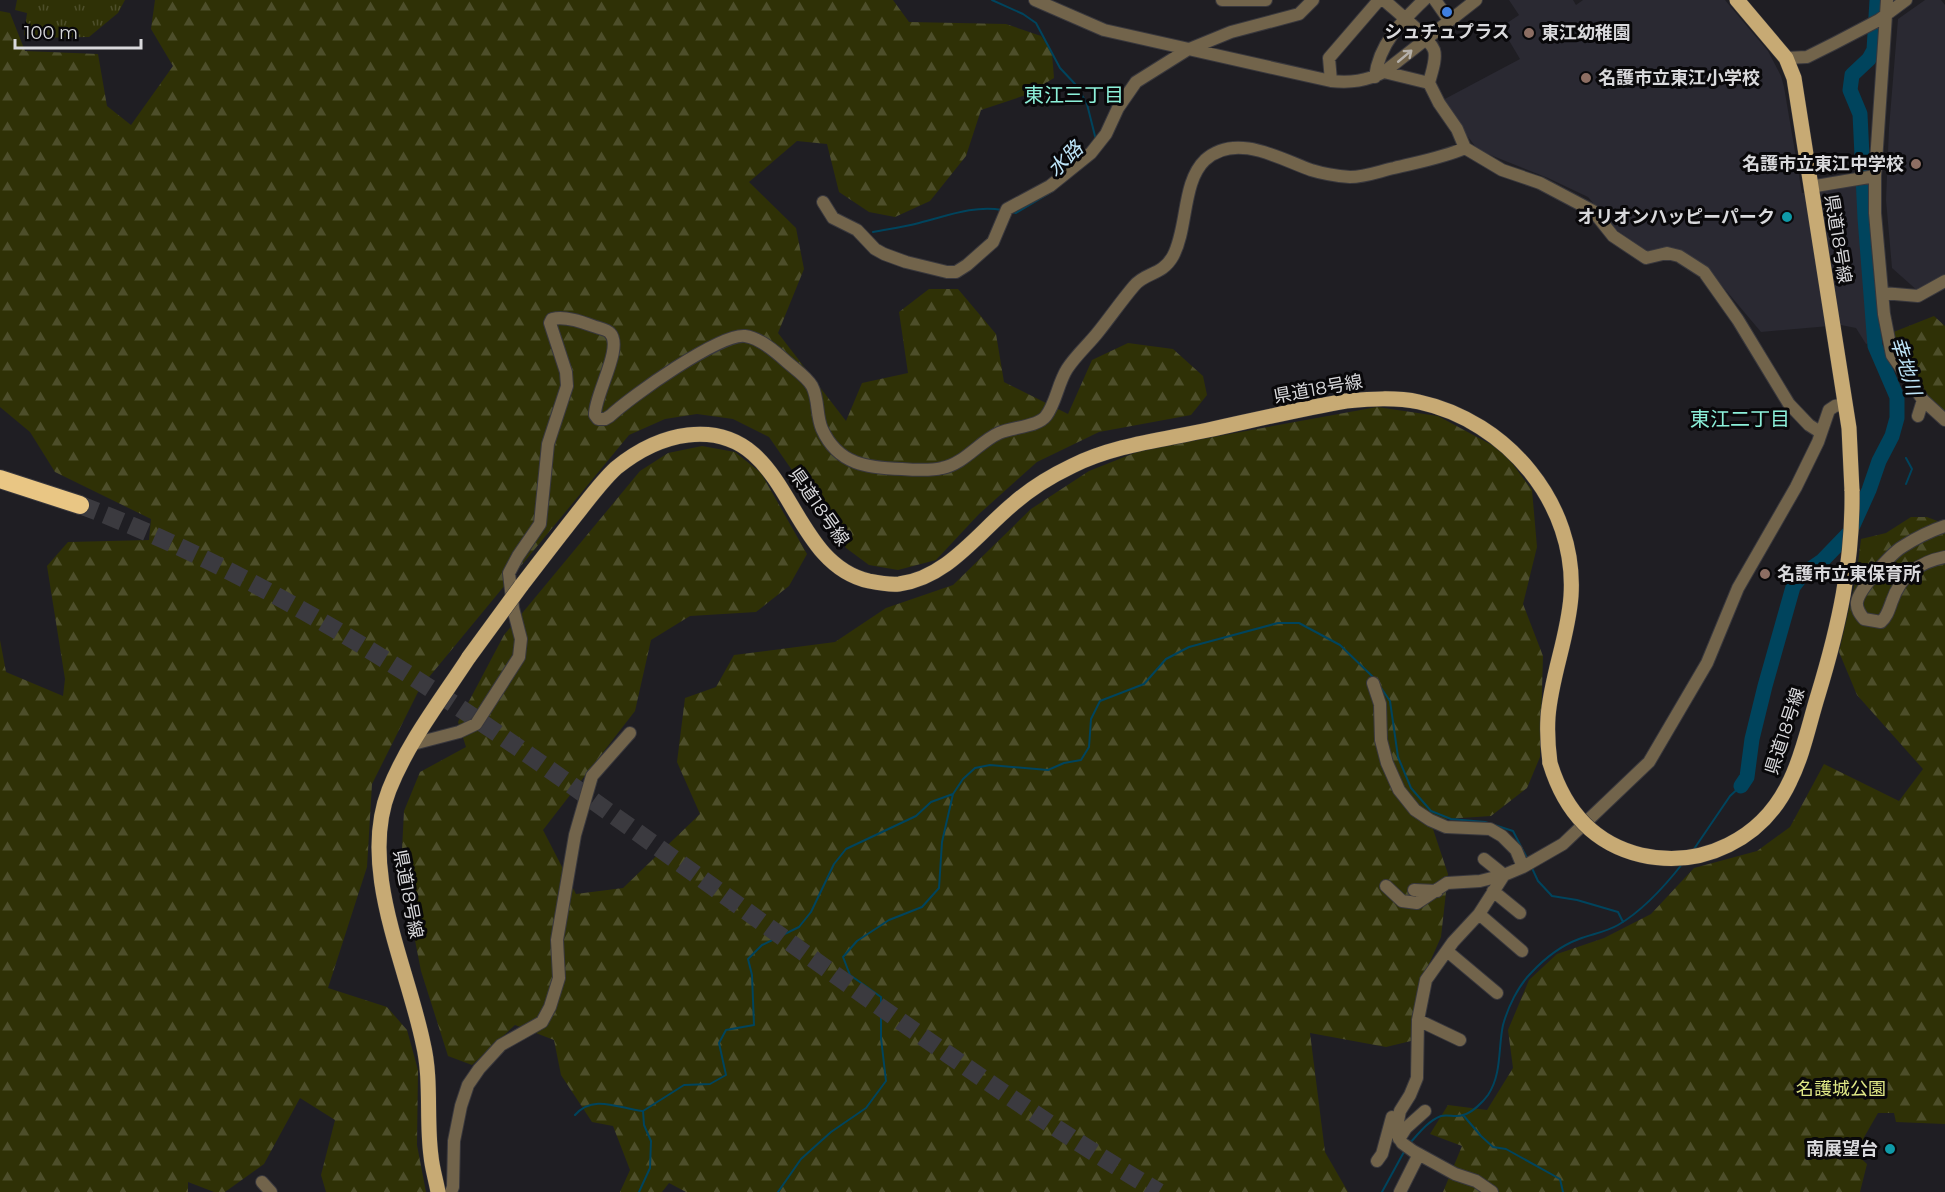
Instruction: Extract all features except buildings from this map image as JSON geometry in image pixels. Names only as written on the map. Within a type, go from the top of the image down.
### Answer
[{"type":"highway","points":[[0,469],[73,502],[0,479]]},
{"type":"main road","name":"県道18号線","points":[[438,1192],[431,1156],[425,1053],[388,911],[378,848],[380,824],[386,800],[398,768],[469,657],[588,500],[615,470],[644,450],[674,437],[708,435],[728,439],[745,447],[758,456],[776,479],[823,553],[841,570],[852,576],[883,584],[899,584],[935,571],[957,555],[1014,503],[1065,469],[1093,456],[1118,448],[1336,402],[1380,399],[1408,400],[1431,405],[1473,422],[1505,444],[1527,467],[1547,496],[1559,519],[1566,541],[1571,590],[1566,632],[1548,716],[1547,735],[1550,763],[1563,797],[1578,817],[1606,841],[1634,853],[1669,859],[1698,857],[1724,849],[1756,827],[1778,803],[1790,782],[1830,655],[1851,548],[1852,457],[1794,78],[1786,58],[1737,0]]},
{"type":"street","points":[[1035,0],[1104,30],[1331,81],[1356,82],[1379,74],[1476,0]]},
{"type":"street","points":[[1222,0],[1266,0]]},
{"type":"street","points":[[1331,81],[1329,58],[1382,0],[1426,39],[1434,50],[1435,57],[1429,83],[1439,103],[1457,129],[1465,148],[1502,170],[1540,183],[1593,211],[1614,236],[1646,258],[1667,253],[1679,256],[1704,272],[1789,404],[1809,425],[1820,432]]},
{"type":"street","points":[[1379,74],[1377,62],[1391,35],[1424,0]]},
{"type":"street","points":[[1435,0],[1449,20]]},
{"type":"street","points":[[1887,0],[1878,20],[1868,178],[1875,213],[1882,293],[1892,355],[1923,400],[1945,420]]},
{"type":"street","points":[[1786,58],[1807,57],[1878,20],[1906,0]]},
{"type":"street","points":[[823,202],[833,218],[856,230],[874,249],[947,272],[956,272],[993,242],[1007,209],[1050,186],[1091,153],[1106,134],[1118,108],[1136,82],[1187,50],[1231,32],[1299,14],[1310,1]]},
{"type":"street","points":[[1379,74],[1429,83]]},
{"type":"street","points":[[413,744],[459,732],[476,724],[519,657],[521,639],[513,608],[509,573],[540,524],[548,444],[567,386],[566,372],[550,323],[552,319],[566,318],[585,322],[612,335],[613,345],[609,367],[596,403],[595,415],[598,419],[610,416],[658,379],[712,347],[735,337],[748,336],[773,351],[810,382],[822,430],[834,447],[848,458],[867,467],[941,469],[966,457],[994,436],[1013,428],[1039,422],[1046,416],[1066,371],[1081,351],[1097,334],[1134,285],[1158,272],[1172,258],[1184,225],[1193,181],[1204,161],[1211,156],[1220,151],[1247,148],[1314,171],[1358,177],[1450,154],[1465,148]]},
{"type":"street","points":[[1810,187],[1868,178]]},
{"type":"street","points":[[1882,293],[1918,296],[1945,281]]},
{"type":"street","points":[[1918,416],[1923,400]]},
{"type":"street","points":[[1386,886],[1402,901],[1417,903],[1447,883],[1480,881],[1504,875],[1528,865],[1569,838],[1648,762],[1661,744],[1702,672],[1738,588],[1796,487],[1818,442],[1829,411],[1835,406],[1845,404]]},
{"type":"street","points":[[1945,526],[1929,531],[1899,548],[1862,591],[1857,602],[1858,611],[1864,619],[1881,622],[1886,618],[1904,578],[1929,560],[1945,557]]},
{"type":"street","points":[[1373,682],[1380,704],[1381,740],[1387,763],[1399,790],[1415,810],[1446,827],[1490,829],[1502,836],[1528,865]]},
{"type":"street","points":[[450,1192],[453,1187],[454,1141],[468,1085],[501,1045],[542,1022],[550,1007],[559,978],[557,940],[575,835],[592,776],[630,733]]},
{"type":"street","points":[[1484,859],[1504,875]]},
{"type":"street","points":[[1377,1161],[1382,1154],[1390,1119],[1400,1111],[1417,1078],[1418,1020],[1426,980],[1479,914],[1504,875]]},
{"type":"street","points":[[1413,890],[1437,891]]},
{"type":"street","points":[[1493,891],[1520,913]]},
{"type":"street","points":[[1479,914],[1522,951]]},
{"type":"street","points":[[1447,951],[1497,993]]},
{"type":"street","points":[[1418,1020],[1460,1040]]},
{"type":"street","points":[[1400,1111],[1396,1132],[1401,1141],[1455,1174],[1476,1180],[1483,1190]]},
{"type":"street","points":[[1401,1141],[1406,1128],[1425,1111]]},
{"type":"street","points":[[1400,1192],[1416,1152]]},
{"type":"street","points":[[262,1182],[271,1192]]},
{"type":"shaded area","points":[[1509,0],[1573,0],[1576,5],[1583,0],[1725,0],[1768,51],[1781,76],[1802,193],[1856,185],[1875,341],[1866,344],[1856,328],[1841,325],[1761,332],[1707,268],[1649,253],[1614,228],[1588,197],[1478,150],[1441,101],[1520,59],[1501,27],[1519,15]]},
{"type":"shaded area","name":"名護市立東江中学校","points":[[1925,0],[1941,0],[1945,5],[1945,278],[1919,292],[1892,268],[1886,200],[1898,19]]},
{"type":"green space","points":[[17,0],[125,0],[118,13],[89,37],[33,38],[24,35],[27,13],[15,10]]},
{"type":"green space","points":[[155,0],[893,0],[909,22],[1006,24],[1041,36],[1052,53],[1054,78],[1026,95],[981,110],[966,156],[930,201],[895,217],[869,212],[839,192],[827,144],[797,141],[749,182],[796,228],[804,269],[778,333],[846,421],[862,383],[908,373],[899,312],[929,289],[958,289],[996,334],[1004,382],[1068,414],[1092,360],[1128,343],[1173,349],[1203,376],[1207,395],[1191,415],[1099,432],[1037,462],[979,514],[936,560],[898,570],[869,565],[846,548],[769,437],[733,419],[697,414],[665,419],[629,435],[420,688],[372,784],[367,867],[328,988],[387,1007],[407,1030],[418,1070],[417,1145],[426,1192],[326,1192],[321,1175],[335,1120],[300,1098],[264,1164],[225,1192],[214,1192],[188,1182],[188,1192],[0,1192],[0,640],[6,672],[63,696],[65,679],[47,566],[68,542],[149,540],[151,519],[55,472],[30,432],[0,407],[0,11],[10,13],[25,51],[98,54],[107,106],[131,125],[173,66],[151,29]]},
{"type":"green space","points":[[1934,316],[1945,326],[1945,412],[1927,396],[1891,344],[1891,333]]},
{"type":"green space","points":[[1377,407],[1438,416],[1503,451],[1532,490],[1537,547],[1523,604],[1543,656],[1540,757],[1527,788],[1491,816],[1430,820],[1448,874],[1441,937],[1417,991],[1411,1041],[1386,1047],[1310,1033],[1325,1152],[1348,1192],[686,1192],[669,1183],[662,1192],[620,1192],[630,1170],[613,1126],[592,1122],[561,1075],[554,1040],[515,1025],[472,1065],[448,1056],[421,971],[401,869],[404,811],[420,772],[466,747],[458,722],[504,635],[640,471],[668,453],[702,446],[735,452],[761,473],[807,554],[789,586],[756,612],[690,616],[651,640],[635,711],[543,830],[576,894],[623,888],[700,814],[677,762],[685,698],[716,687],[734,655],[835,642],[886,608],[953,585],[1031,509],[1089,471],[1142,450]]},
{"type":"green space","name":"名護城公園","points":[[1911,517],[1927,517],[1945,524],[1945,1124],[1896,1122],[1894,1113],[1878,1113],[1855,1153],[1867,1164],[1860,1192],[1443,1192],[1462,1146],[1430,1134],[1448,1105],[1487,1110],[1513,1068],[1508,1030],[1529,980],[1557,954],[1604,938],[1651,914],[1694,868],[1757,851],[1790,827],[1824,764],[1899,801],[1923,769],[1857,695],[1839,652],[1856,579],[1861,539],[1886,533]]},
{"type":"waterway","name":"水路","points":[[992,0],[1023,14],[1036,23],[1060,68],[1076,85],[1087,104],[1096,140]]},
{"type":"waterway","name":"幸地川","points":[[1741,786],[1747,777],[1752,739],[1793,587],[1803,574],[1822,561],[1850,532],[1879,461],[1892,436],[1897,418],[1897,397],[1875,346],[1860,114],[1850,90],[1852,75],[1869,59],[1874,50],[1877,0]]},
{"type":"waterway","name":"水路","points":[[1011,212],[1016,213],[1053,191]]},
{"type":"waterway","name":"水路","points":[[873,232],[971,210],[1002,210]]},
{"type":"waterway","points":[[1906,458],[1912,469],[1906,484]]},
{"type":"waterway","points":[[639,1192],[650,1168],[651,1141],[644,1125],[643,1111],[684,1085],[710,1084],[726,1075],[719,1043],[726,1030],[754,1025],[752,975],[748,959],[762,945],[799,927],[811,912],[834,864],[846,849],[916,816],[931,802],[953,794],[963,779],[975,768],[990,765],[1048,770],[1064,763],[1081,760],[1089,747],[1091,719],[1100,701],[1144,684],[1166,659],[1189,647],[1278,623],[1299,623],[1340,645],[1374,678]]},
{"type":"waterway","points":[[1379,685],[1390,701],[1398,757],[1411,788],[1431,811],[1451,819],[1485,822],[1513,831],[1527,858]]},
{"type":"waterway","points":[[1694,849],[1730,796],[1741,786]]},
{"type":"waterway","points":[[778,1192],[801,1159],[831,1132],[866,1108],[886,1081],[881,1038],[881,997],[850,975],[843,957],[857,941],[889,920],[922,907],[939,888],[942,842],[953,794]]},
{"type":"waterway","points":[[1410,1143],[1436,1118],[1466,1114],[1477,1107],[1488,1095],[1496,1078],[1503,1025],[1514,997],[1526,978],[1565,945],[1609,929],[1628,919],[1654,897],[1683,863]]},
{"type":"waterway","points":[[1531,866],[1538,881],[1552,896],[1577,900],[1618,912],[1623,922]]},
{"type":"waterway","points":[[575,1115],[590,1105],[598,1104],[642,1111]]},
{"type":"waterway","points":[[1463,1115],[1493,1147],[1506,1149],[1560,1179],[1563,1192]]},
{"type":"waterway","points":[[1382,1192],[1405,1150]]},
{"type":"tunnel","points":[[80,505],[152,534],[222,567],[357,642],[423,683],[550,770],[975,1073],[1079,1143],[1159,1192]]},
{"type":"place","name":"シュチュプラス","points":[[1447,12]]},
{"type":"place","name":"東江幼稚園","points":[[1529,33]]},
{"type":"place","name":"名護市立東江小学校","points":[[1586,78]]},
{"type":"place","name":"名護市立東江中学校","points":[[1916,164]]},
{"type":"place","name":"オリオンハッピーパーク","points":[[1787,217]]},
{"type":"place","name":"名護市立東保育所","points":[[1765,574]]},
{"type":"place","name":"南展望台","points":[[1890,1149]]},
{"type":"district","name":"東江三丁目","points":[[1074,95]]},
{"type":"district","name":"東江二丁目","points":[[1740,419]]}]
